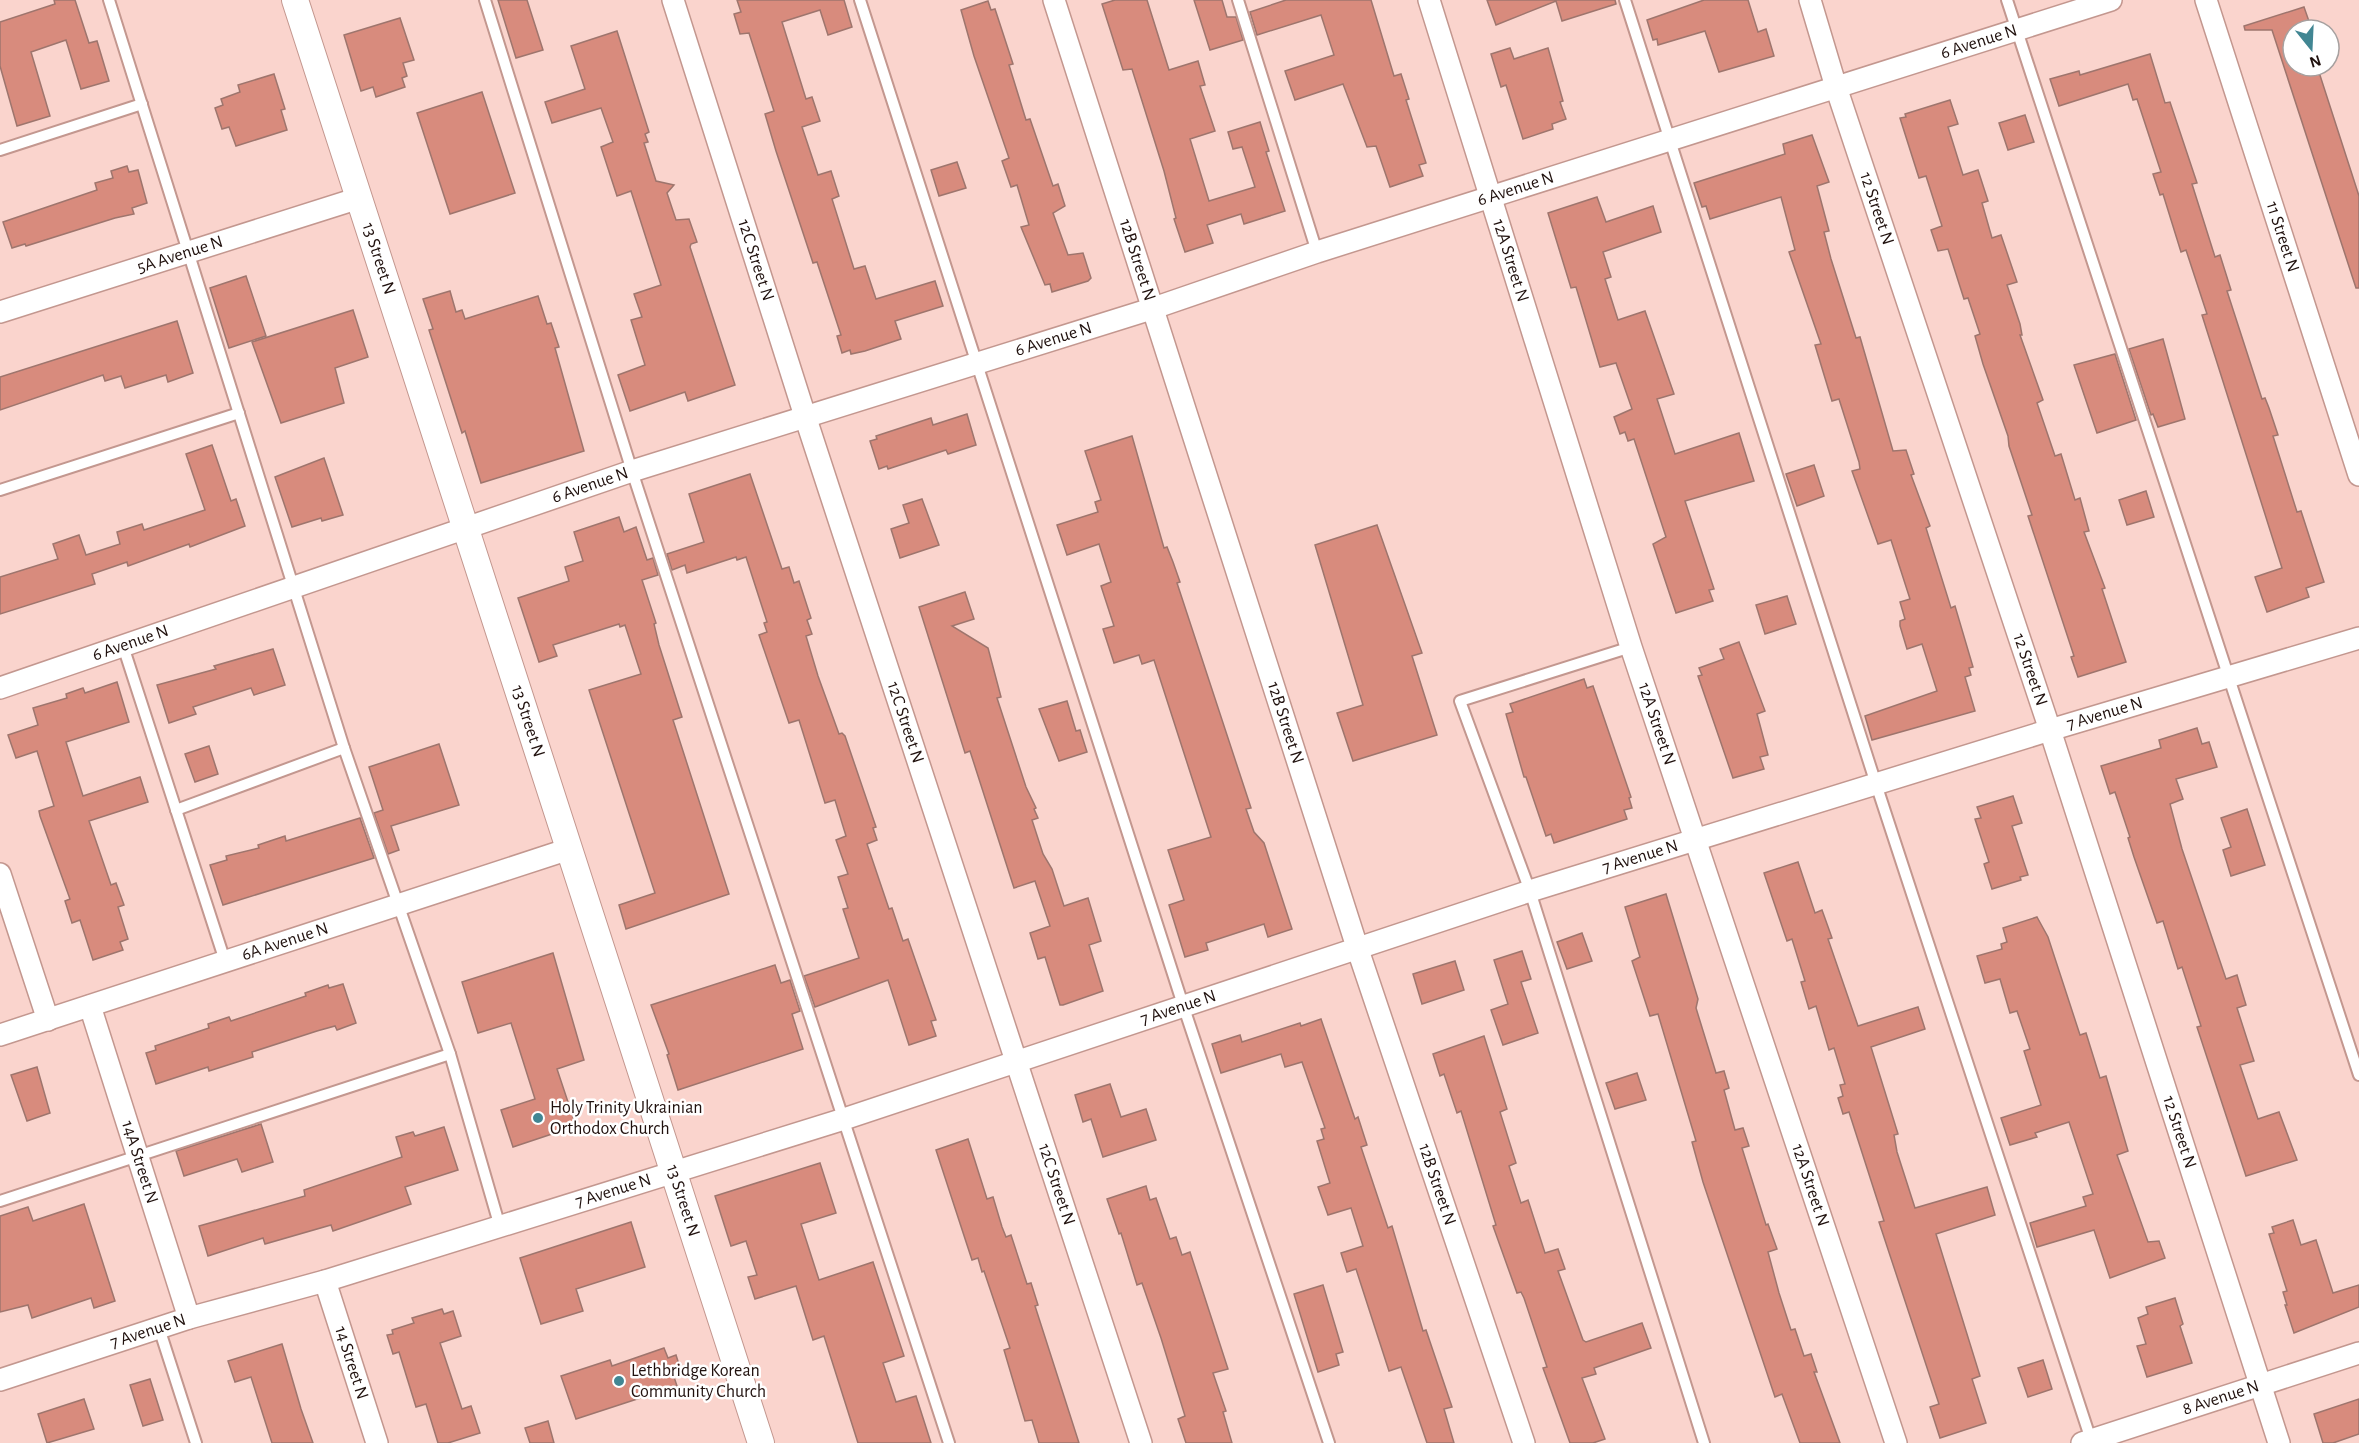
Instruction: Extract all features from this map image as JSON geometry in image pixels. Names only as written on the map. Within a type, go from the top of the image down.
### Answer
[{"type":"street","name":"13 Street N","points":[[295,0],[761,1443]]},
{"type":"street","name":"12C Street N","points":[[673,0],[806,419],[1141,1443]]},
{"type":"street","name":"12B Street N","points":[[1054,0],[1358,950],[1524,1443]]},
{"type":"street","name":"12A Street N","points":[[1429,0],[1489,199],[1631,647],[1896,1443]]},
{"type":"street","name":"12 Street N","points":[[1810,0],[1836,87],[2050,730],[2279,1443]]},
{"type":"street","name":"6 Avenue N","points":[[0,688],[465,526],[632,471],[806,419],[1151,309],[1317,252],[2111,0]]},
{"type":"street","name":"11 Street N","points":[[2206,0],[2359,475]]},
{"type":"street","name":"5A Avenue N","points":[[0,312],[359,198]]},
{"type":"street","name":"7 Avenue N","points":[[0,1380],[189,1318],[325,1281],[844,1119],[1184,1008],[1530,891],[2050,730],[2359,638]]},
{"type":"street","name":"6A Avenue N","points":[[0,1035],[569,849]]},
{"type":"street","points":[[0,874],[48,1020]]},
{"type":"street","name":"14A Street N","points":[[90,1005],[189,1318]]},
{"type":"street","name":"14 Street N","points":[[325,1281],[377,1443]]},
{"type":"street","name":"8 Avenue N","points":[[2088,1442],[2359,1353]]},
{"type":"lane","points":[[109,0],[344,748],[450,1054],[500,1227]]},
{"type":"lane","points":[[485,0],[632,471],[949,1443]]},
{"type":"lane","points":[[860,0],[1184,1008],[1329,1443]]},
{"type":"lane","points":[[1238,0],[1317,252]]},
{"type":"lane","points":[[1625,0],[2088,1442]]},
{"type":"lane","points":[[2007,0],[2359,1075]]},
{"type":"lane","points":[[0,150],[142,104]]},
{"type":"lane","points":[[0,490],[239,413]]},
{"type":"lane","points":[[123,646],[225,961]]},
{"type":"lane","points":[[1631,647],[1460,701],[1530,891],[1704,1443]]},
{"type":"lane","points":[[176,810],[344,748]]},
{"type":"lane","points":[[0,1201],[137,1154],[450,1054]]},
{"type":"lane","points":[[159,1328],[196,1443]]},
{"type":"building","points":[[54,0],[75,0],[89,43],[97,41],[109,81],[81,89],[66,40],[31,52],[50,116],[17,126],[0,66],[0,22],[55,4]]},
{"type":"building","points":[[498,0],[527,0],[543,50],[516,58]]},
{"type":"building","points":[[737,0],[844,0],[852,27],[828,35],[820,10],[782,22],[806,99],[812,97],[820,121],[802,127],[818,175],[831,171],[839,196],[832,199],[854,269],[865,266],[876,299],[935,281],[943,306],[895,321],[901,339],[865,351],[851,354],[850,350],[842,353],[837,336],[841,335],[817,262],[813,263],[765,114],[774,111],[749,33],[740,34],[734,14],[741,12]]},
{"type":"building","points":[[1115,0],[1147,0],[1169,70],[1198,61],[1205,85],[1200,86],[1215,131],[1190,139],[1209,201],[1255,187],[1242,147],[1233,149],[1228,132],[1260,122],[1269,151],[1266,152],[1285,211],[1244,224],[1241,214],[1207,225],[1213,243],[1185,252],[1174,219],[1176,218],[1164,171],[1132,69],[1123,70],[1102,4]]},
{"type":"building","points":[[1194,0],[1222,0],[1227,17],[1236,17],[1243,40],[1210,50]]},
{"type":"building","points":[[1286,0],[1371,0],[1394,76],[1401,74],[1409,99],[1406,100],[1426,163],[1419,165],[1423,176],[1390,187],[1376,146],[1367,147],[1343,84],[1295,100],[1285,71],[1334,55],[1321,15],[1257,35],[1250,12]]},
{"type":"building","points":[[1487,0],[1615,0],[1616,4],[1562,21],[1556,1],[1496,25]]},
{"type":"building","points":[[1704,0],[1748,0],[1758,32],[1766,29],[1774,56],[1719,72],[1705,31],[1658,45],[1657,39],[1653,40],[1647,20]]},
{"type":"building","points":[[988,1],[991,10],[995,9],[1013,64],[1009,65],[1026,120],[1030,119],[1053,186],[1058,184],[1065,206],[1053,213],[1068,255],[1083,253],[1091,278],[1088,281],[1052,292],[1050,284],[1045,285],[1021,227],[1029,225],[1017,185],[1011,187],[1002,161],[1009,158],[974,56],[961,10]]},
{"type":"building","points":[[2304,7],[2308,18],[2281,18],[2281,58],[2272,30],[2245,30],[2244,26]]},
{"type":"building","points":[[400,18],[414,60],[403,63],[407,76],[402,78],[405,87],[376,97],[373,87],[361,91],[344,35]]},
{"type":"building","points":[[617,31],[649,132],[645,134],[648,142],[644,143],[656,181],[674,185],[667,193],[676,220],[689,219],[697,242],[691,244],[690,247],[735,385],[688,401],[685,392],[630,411],[618,375],[645,365],[631,320],[642,317],[634,294],[661,285],[631,191],[617,196],[601,147],[613,142],[601,108],[552,123],[545,102],[585,89],[571,46]]},
{"type":"building","points":[[1510,48],[1514,59],[1548,48],[1566,119],[1552,124],[1553,129],[1523,139],[1506,85],[1501,87],[1491,54]]},
{"type":"building","points":[[2150,54],[2165,103],[2170,102],[2197,183],[2192,184],[2215,257],[2220,255],[2231,290],[2227,291],[2262,399],[2265,398],[2278,435],[2273,436],[2297,512],[2301,511],[2324,582],[2306,588],[2309,597],[2267,612],[2255,577],[2282,568],[2202,315],[2207,314],[2186,250],[2181,252],[2163,194],[2160,195],[2153,174],[2161,172],[2137,99],[2133,100],[2128,84],[2059,106],[2050,79],[2079,71],[2080,75]]},
{"type":"building","points":[[274,74],[285,109],[281,110],[287,130],[236,146],[229,127],[222,129],[215,108],[223,105],[221,99],[240,92],[238,85]]},
{"type":"building","points":[[2288,78],[2321,78],[2359,196],[2359,288],[2356,288]]},
{"type":"building","points":[[482,92],[515,193],[450,214],[417,113]]},
{"type":"building","points":[[1950,100],[1958,124],[1948,127],[1963,175],[1978,170],[1988,201],[1982,203],[1992,238],[2001,235],[2017,282],[2007,285],[2020,324],[2022,335],[2020,335],[2043,400],[2037,403],[2055,456],[2061,454],[2075,500],[2080,498],[2089,531],[2084,532],[2105,588],[2102,589],[2126,662],[2078,677],[2071,657],[2074,656],[2028,516],[2032,515],[1975,336],[1980,334],[1968,298],[1964,299],[1948,249],[1938,251],[1931,230],[1942,226],[1926,176],[1919,178],[1900,118],[1906,117],[1905,114]]},
{"type":"building","points":[[2025,115],[2034,142],[2008,150],[1999,123]]},
{"type":"building","points":[[1812,135],[1829,182],[1817,186],[1829,231],[1824,232],[1831,259],[1856,338],[1860,337],[1893,451],[1906,450],[1914,474],[1911,475],[1930,526],[1926,528],[1951,608],[1955,606],[1973,667],[1969,668],[1971,675],[1965,677],[1975,711],[1872,740],[1865,716],[1937,691],[1922,644],[1907,649],[1900,626],[1900,621],[1905,619],[1900,602],[1910,599],[1891,540],[1878,544],[1852,471],[1860,469],[1859,462],[1839,399],[1832,401],[1815,345],[1821,344],[1789,252],[1795,250],[1781,197],[1710,219],[1706,206],[1702,207],[1694,183],[1785,154],[1783,144]]},
{"type":"building","points":[[957,162],[966,188],[939,196],[931,170]]},
{"type":"building","points":[[127,166],[129,172],[138,170],[147,203],[132,208],[134,214],[26,246],[25,244],[12,248],[3,222],[97,190],[95,183],[113,178],[111,171]]},
{"type":"building","points":[[1597,197],[1606,222],[1653,206],[1661,232],[1603,252],[1611,277],[1605,279],[1618,320],[1645,311],[1674,394],[1657,399],[1675,454],[1739,433],[1754,481],[1685,501],[1714,589],[1709,590],[1713,601],[1676,613],[1653,544],[1666,537],[1634,439],[1628,441],[1625,432],[1620,434],[1614,417],[1632,409],[1616,363],[1600,367],[1576,287],[1571,288],[1548,213]]},
{"type":"building","points":[[246,276],[266,336],[229,348],[210,288]]},
{"type":"building","points":[[450,291],[456,312],[462,310],[465,319],[538,296],[547,324],[551,323],[559,347],[555,348],[584,451],[481,483],[465,431],[462,433],[429,330],[433,329],[423,299]]},
{"type":"building","points":[[353,310],[368,357],[335,368],[344,403],[281,423],[252,342]]},
{"type":"building","points":[[177,321],[193,373],[168,382],[166,375],[125,388],[121,376],[105,381],[103,375],[0,410],[0,377]]},
{"type":"building","points":[[2163,339],[2185,419],[2158,427],[2153,414],[2151,415],[2129,349]]},
{"type":"building","points":[[2115,354],[2136,420],[2097,433],[2074,365]]},
{"type":"building","points":[[967,414],[976,445],[948,454],[946,450],[888,469],[887,466],[879,469],[870,441],[877,439],[876,436],[931,418],[933,425]]},
{"type":"building","points":[[1132,436],[1164,548],[1167,547],[1180,582],[1177,583],[1251,808],[1246,809],[1254,832],[1264,843],[1292,929],[1268,937],[1264,924],[1206,943],[1208,950],[1185,957],[1169,905],[1184,900],[1168,850],[1211,837],[1154,660],[1142,664],[1139,655],[1114,663],[1103,629],[1114,626],[1101,586],[1111,582],[1099,544],[1067,555],[1057,525],[1098,512],[1095,502],[1101,500],[1085,451]]},
{"type":"building","points":[[212,445],[231,501],[236,499],[245,526],[190,547],[189,544],[128,566],[127,562],[92,574],[95,584],[0,614],[0,577],[58,559],[53,544],[79,535],[86,555],[120,544],[117,532],[142,524],[144,530],[205,510],[186,454]]},
{"type":"building","points":[[324,458],[343,515],[322,521],[321,518],[292,527],[275,477]]},
{"type":"building","points":[[1814,465],[1824,496],[1797,506],[1786,474]]},
{"type":"building","points":[[750,474],[782,569],[789,567],[794,583],[799,581],[811,618],[807,620],[812,634],[806,636],[818,676],[839,734],[842,733],[845,736],[876,827],[873,828],[877,840],[867,844],[889,909],[892,908],[903,941],[908,939],[936,1020],[931,1021],[936,1036],[909,1045],[888,980],[815,1007],[804,976],[859,958],[843,909],[848,908],[838,877],[848,874],[836,840],[846,836],[835,800],[825,803],[799,720],[789,723],[759,635],[767,632],[764,623],[767,622],[746,557],[737,560],[736,557],[687,573],[685,565],[672,570],[667,554],[704,542],[689,494]]},
{"type":"building","points":[[2146,491],[2154,517],[2127,525],[2119,500]]},
{"type":"building","points":[[922,499],[939,545],[900,558],[891,529],[909,523],[903,505]]},
{"type":"building","points":[[619,517],[624,532],[636,527],[647,560],[653,558],[658,575],[642,580],[656,623],[654,624],[659,645],[682,717],[673,720],[729,894],[626,929],[619,905],[655,893],[589,690],[641,674],[625,625],[620,627],[619,624],[553,645],[557,656],[539,662],[518,598],[569,581],[565,567],[583,561],[574,532]]},
{"type":"building","points":[[1377,525],[1422,653],[1412,656],[1437,735],[1353,761],[1337,713],[1363,705],[1315,545]]},
{"type":"building","points":[[965,592],[974,619],[952,626],[988,648],[1001,697],[997,698],[1026,787],[1036,808],[1034,809],[1038,818],[1032,820],[1043,854],[1052,869],[1064,906],[1088,898],[1101,941],[1089,945],[1103,991],[1063,1005],[1060,1005],[1045,957],[1038,959],[1030,933],[1050,926],[1035,881],[1014,888],[970,751],[965,753],[919,607]]},
{"type":"building","points":[[1787,596],[1796,624],[1765,634],[1756,605]]},
{"type":"building","points":[[1739,642],[1765,711],[1757,714],[1768,755],[1760,757],[1764,769],[1733,778],[1698,676],[1702,675],[1699,668],[1724,659],[1720,649]]},
{"type":"building","points":[[273,649],[285,685],[254,695],[251,688],[193,707],[196,714],[169,723],[157,685],[216,669],[214,666]]},
{"type":"building","points":[[1584,679],[1587,688],[1593,686],[1631,797],[1629,798],[1632,808],[1624,810],[1627,819],[1554,843],[1551,834],[1546,836],[1526,777],[1524,777],[1506,714],[1513,712],[1510,704]]},
{"type":"building","points":[[117,682],[129,722],[66,742],[83,796],[140,777],[148,802],[89,821],[111,885],[116,883],[124,905],[118,907],[128,939],[120,942],[123,950],[93,960],[80,920],[72,923],[65,901],[70,899],[40,816],[39,811],[54,806],[37,751],[16,758],[8,735],[38,725],[33,708],[67,698],[66,694],[83,688],[85,693]]},
{"type":"building","points":[[1067,701],[1076,731],[1080,730],[1087,752],[1059,761],[1039,709]]},
{"type":"building","points":[[2197,728],[2202,744],[2209,742],[2217,767],[2176,779],[2183,799],[2170,804],[2182,849],[2226,979],[2237,975],[2246,1005],[2237,1008],[2254,1061],[2240,1065],[2258,1119],[2279,1112],[2297,1160],[2246,1176],[2197,1027],[2201,1026],[2182,967],[2178,969],[2163,921],[2157,923],[2115,792],[2110,794],[2101,766],[2161,748],[2159,740]]},
{"type":"building","points":[[439,744],[459,805],[391,826],[399,850],[388,854],[374,813],[383,810],[369,767]]},
{"type":"building","points":[[209,746],[218,774],[195,782],[185,754]]},
{"type":"building","points":[[2013,796],[2022,823],[2012,826],[2028,875],[2020,877],[2021,880],[1992,889],[1984,864],[1989,862],[1975,819],[1981,818],[1977,807]]},
{"type":"building","points":[[2247,809],[2265,865],[2231,876],[2223,850],[2231,847],[2221,818]]},
{"type":"building","points":[[360,818],[374,858],[223,905],[210,865],[227,860],[226,856],[259,848],[258,845],[285,836],[286,841]]},
{"type":"building","points":[[1798,862],[1815,913],[1822,910],[1832,938],[1828,939],[1858,1026],[1918,1007],[1925,1029],[1871,1047],[1898,1134],[1894,1135],[1897,1152],[1915,1208],[1987,1187],[1995,1215],[1936,1234],[1980,1376],[1972,1379],[1986,1423],[1940,1438],[1930,1407],[1939,1404],[1879,1222],[1884,1221],[1849,1112],[1843,1114],[1838,1098],[1843,1096],[1840,1085],[1845,1084],[1834,1048],[1829,1050],[1816,1006],[1809,1009],[1801,982],[1805,981],[1792,939],[1787,941],[1764,873]]},
{"type":"building","points":[[1666,894],[1698,999],[1696,1008],[1716,1073],[1724,1071],[1729,1088],[1724,1090],[1735,1130],[1743,1128],[1749,1146],[1742,1148],[1766,1225],[1768,1224],[1777,1249],[1768,1252],[1779,1293],[1791,1330],[1795,1329],[1804,1356],[1811,1354],[1817,1372],[1814,1372],[1840,1443],[1800,1443],[1782,1394],[1775,1397],[1703,1182],[1692,1142],[1696,1141],[1658,1014],[1650,1016],[1632,961],[1640,957],[1625,907]]},
{"type":"building","points":[[2037,917],[2048,937],[2080,1035],[2086,1033],[2100,1078],[2106,1076],[2128,1151],[2117,1155],[2148,1242],[2159,1241],[2165,1258],[2110,1278],[2094,1230],[2037,1247],[2030,1223],[2086,1206],[2083,1197],[2093,1194],[2069,1122],[2035,1133],[2037,1137],[2010,1145],[2001,1118],[2041,1105],[2024,1051],[2030,1049],[2017,1011],[2010,1013],[2000,979],[1985,983],[1977,956],[2002,949],[2001,944],[2007,942],[2003,928]]},
{"type":"building","points":[[1582,933],[1592,961],[1567,969],[1557,942]]},
{"type":"building","points":[[1522,951],[1531,979],[1521,982],[1538,1033],[1503,1045],[1491,1010],[1508,1004],[1494,960]]},
{"type":"building","points":[[553,953],[584,1060],[557,1069],[576,1126],[513,1147],[501,1110],[535,1099],[511,1023],[478,1033],[462,982]]},
{"type":"building","points":[[1455,961],[1464,990],[1422,1004],[1413,974]]},
{"type":"building","points":[[775,965],[781,983],[790,980],[800,1011],[792,1014],[803,1049],[678,1090],[667,1055],[669,1054],[651,1005]]},
{"type":"building","points":[[343,984],[356,1023],[337,1030],[335,1026],[317,1031],[252,1052],[253,1057],[209,1071],[208,1067],[156,1084],[146,1053],[156,1050],[155,1046],[209,1028],[208,1024],[229,1017],[231,1021],[306,996],[305,993],[328,985],[329,988]]},
{"type":"building","points":[[1321,1019],[1355,1119],[1358,1117],[1367,1145],[1361,1147],[1388,1228],[1392,1226],[1423,1331],[1426,1330],[1452,1407],[1444,1409],[1454,1443],[1427,1443],[1401,1367],[1389,1371],[1356,1269],[1347,1272],[1341,1253],[1363,1246],[1351,1208],[1328,1215],[1318,1187],[1330,1183],[1317,1141],[1324,1139],[1321,1129],[1325,1128],[1302,1062],[1285,1067],[1281,1054],[1221,1073],[1212,1044],[1240,1035],[1242,1042],[1300,1023],[1301,1026]]},
{"type":"building","points":[[1484,1036],[1507,1109],[1500,1112],[1516,1163],[1509,1166],[1521,1203],[1528,1200],[1545,1253],[1558,1249],[1565,1269],[1558,1271],[1583,1340],[1586,1342],[1642,1323],[1651,1348],[1594,1368],[1596,1374],[1582,1378],[1605,1439],[1593,1443],[1570,1443],[1543,1368],[1547,1367],[1524,1298],[1521,1292],[1517,1293],[1493,1226],[1496,1225],[1461,1111],[1457,1113],[1444,1074],[1440,1076],[1433,1054]]},
{"type":"building","points":[[37,1067],[50,1113],[27,1121],[11,1075]]},
{"type":"building","points":[[1637,1073],[1646,1100],[1615,1109],[1606,1083]]},
{"type":"building","points":[[1110,1084],[1121,1117],[1146,1109],[1156,1140],[1103,1157],[1091,1119],[1083,1122],[1075,1095]]},
{"type":"building","points":[[261,1124],[273,1162],[242,1172],[237,1159],[184,1176],[176,1151]]},
{"type":"building","points":[[444,1127],[458,1170],[405,1187],[411,1204],[333,1231],[331,1225],[265,1244],[263,1238],[208,1256],[199,1226],[305,1196],[304,1190],[402,1157],[396,1137],[413,1132],[415,1136]]},
{"type":"building","points":[[968,1139],[987,1199],[993,1197],[1006,1237],[1011,1235],[1027,1284],[1031,1283],[1038,1305],[1035,1306],[1079,1443],[1039,1443],[1032,1420],[1025,1421],[1004,1350],[1010,1348],[984,1271],[982,1272],[978,1258],[972,1260],[936,1150]]},
{"type":"building","points":[[820,1163],[836,1213],[801,1224],[819,1280],[873,1262],[904,1356],[883,1363],[896,1402],[916,1396],[931,1443],[858,1443],[824,1336],[813,1340],[796,1286],[755,1299],[748,1277],[757,1275],[746,1241],[731,1246],[715,1196]]},
{"type":"building","points":[[1146,1186],[1150,1200],[1156,1198],[1170,1239],[1176,1237],[1182,1255],[1190,1252],[1228,1369],[1213,1373],[1226,1411],[1223,1412],[1232,1443],[1186,1443],[1178,1419],[1185,1416],[1161,1338],[1142,1283],[1137,1285],[1121,1233],[1119,1234],[1107,1199]]},
{"type":"building","points":[[84,1204],[115,1301],[94,1308],[91,1298],[32,1318],[28,1305],[0,1312],[0,1216],[28,1207],[33,1221]]},
{"type":"building","points":[[2293,1220],[2301,1245],[2316,1240],[2333,1293],[2359,1285],[2359,1307],[2294,1333],[2285,1305],[2287,1305],[2283,1292],[2287,1291],[2269,1234],[2274,1233],[2272,1227]]},
{"type":"building","points":[[631,1222],[645,1267],[576,1289],[583,1311],[541,1324],[520,1258]]},
{"type":"building","points":[[1323,1285],[1343,1352],[1336,1354],[1339,1365],[1318,1372],[1294,1294]]},
{"type":"building","points":[[2175,1298],[2183,1324],[2180,1326],[2192,1363],[2147,1377],[2137,1346],[2146,1344],[2138,1318],[2148,1314],[2146,1307]]},
{"type":"building","points":[[442,1309],[444,1314],[453,1311],[461,1336],[440,1343],[462,1409],[471,1406],[480,1433],[448,1443],[438,1443],[426,1404],[416,1407],[399,1352],[393,1354],[387,1335],[393,1334],[392,1330],[414,1323],[412,1318]]},
{"type":"building","points":[[282,1344],[313,1443],[272,1443],[251,1377],[235,1382],[228,1361]]},
{"type":"building","name":"Lethbridge Korean Community Church","points":[[664,1348],[668,1358],[676,1355],[682,1374],[674,1377],[677,1386],[576,1419],[561,1376],[610,1360],[612,1366]]},
{"type":"building","points":[[2043,1360],[2052,1389],[2028,1397],[2018,1368]]},
{"type":"building","points":[[150,1379],[163,1420],[143,1426],[130,1385]]},
{"type":"building","points":[[84,1399],[94,1429],[47,1443],[38,1414]]},
{"type":"building","points":[[2359,1399],[2359,1434],[2333,1443],[2323,1443],[2314,1414]]},
{"type":"building","points":[[548,1421],[554,1443],[530,1443],[525,1428]]},
{"type":"place","name":"Holy Trinity Ukrainian Orthodox Church","points":[[538,1118]]},
{"type":"place","name":"Lethbridge Korean Community Church","points":[[619,1381]]}]
